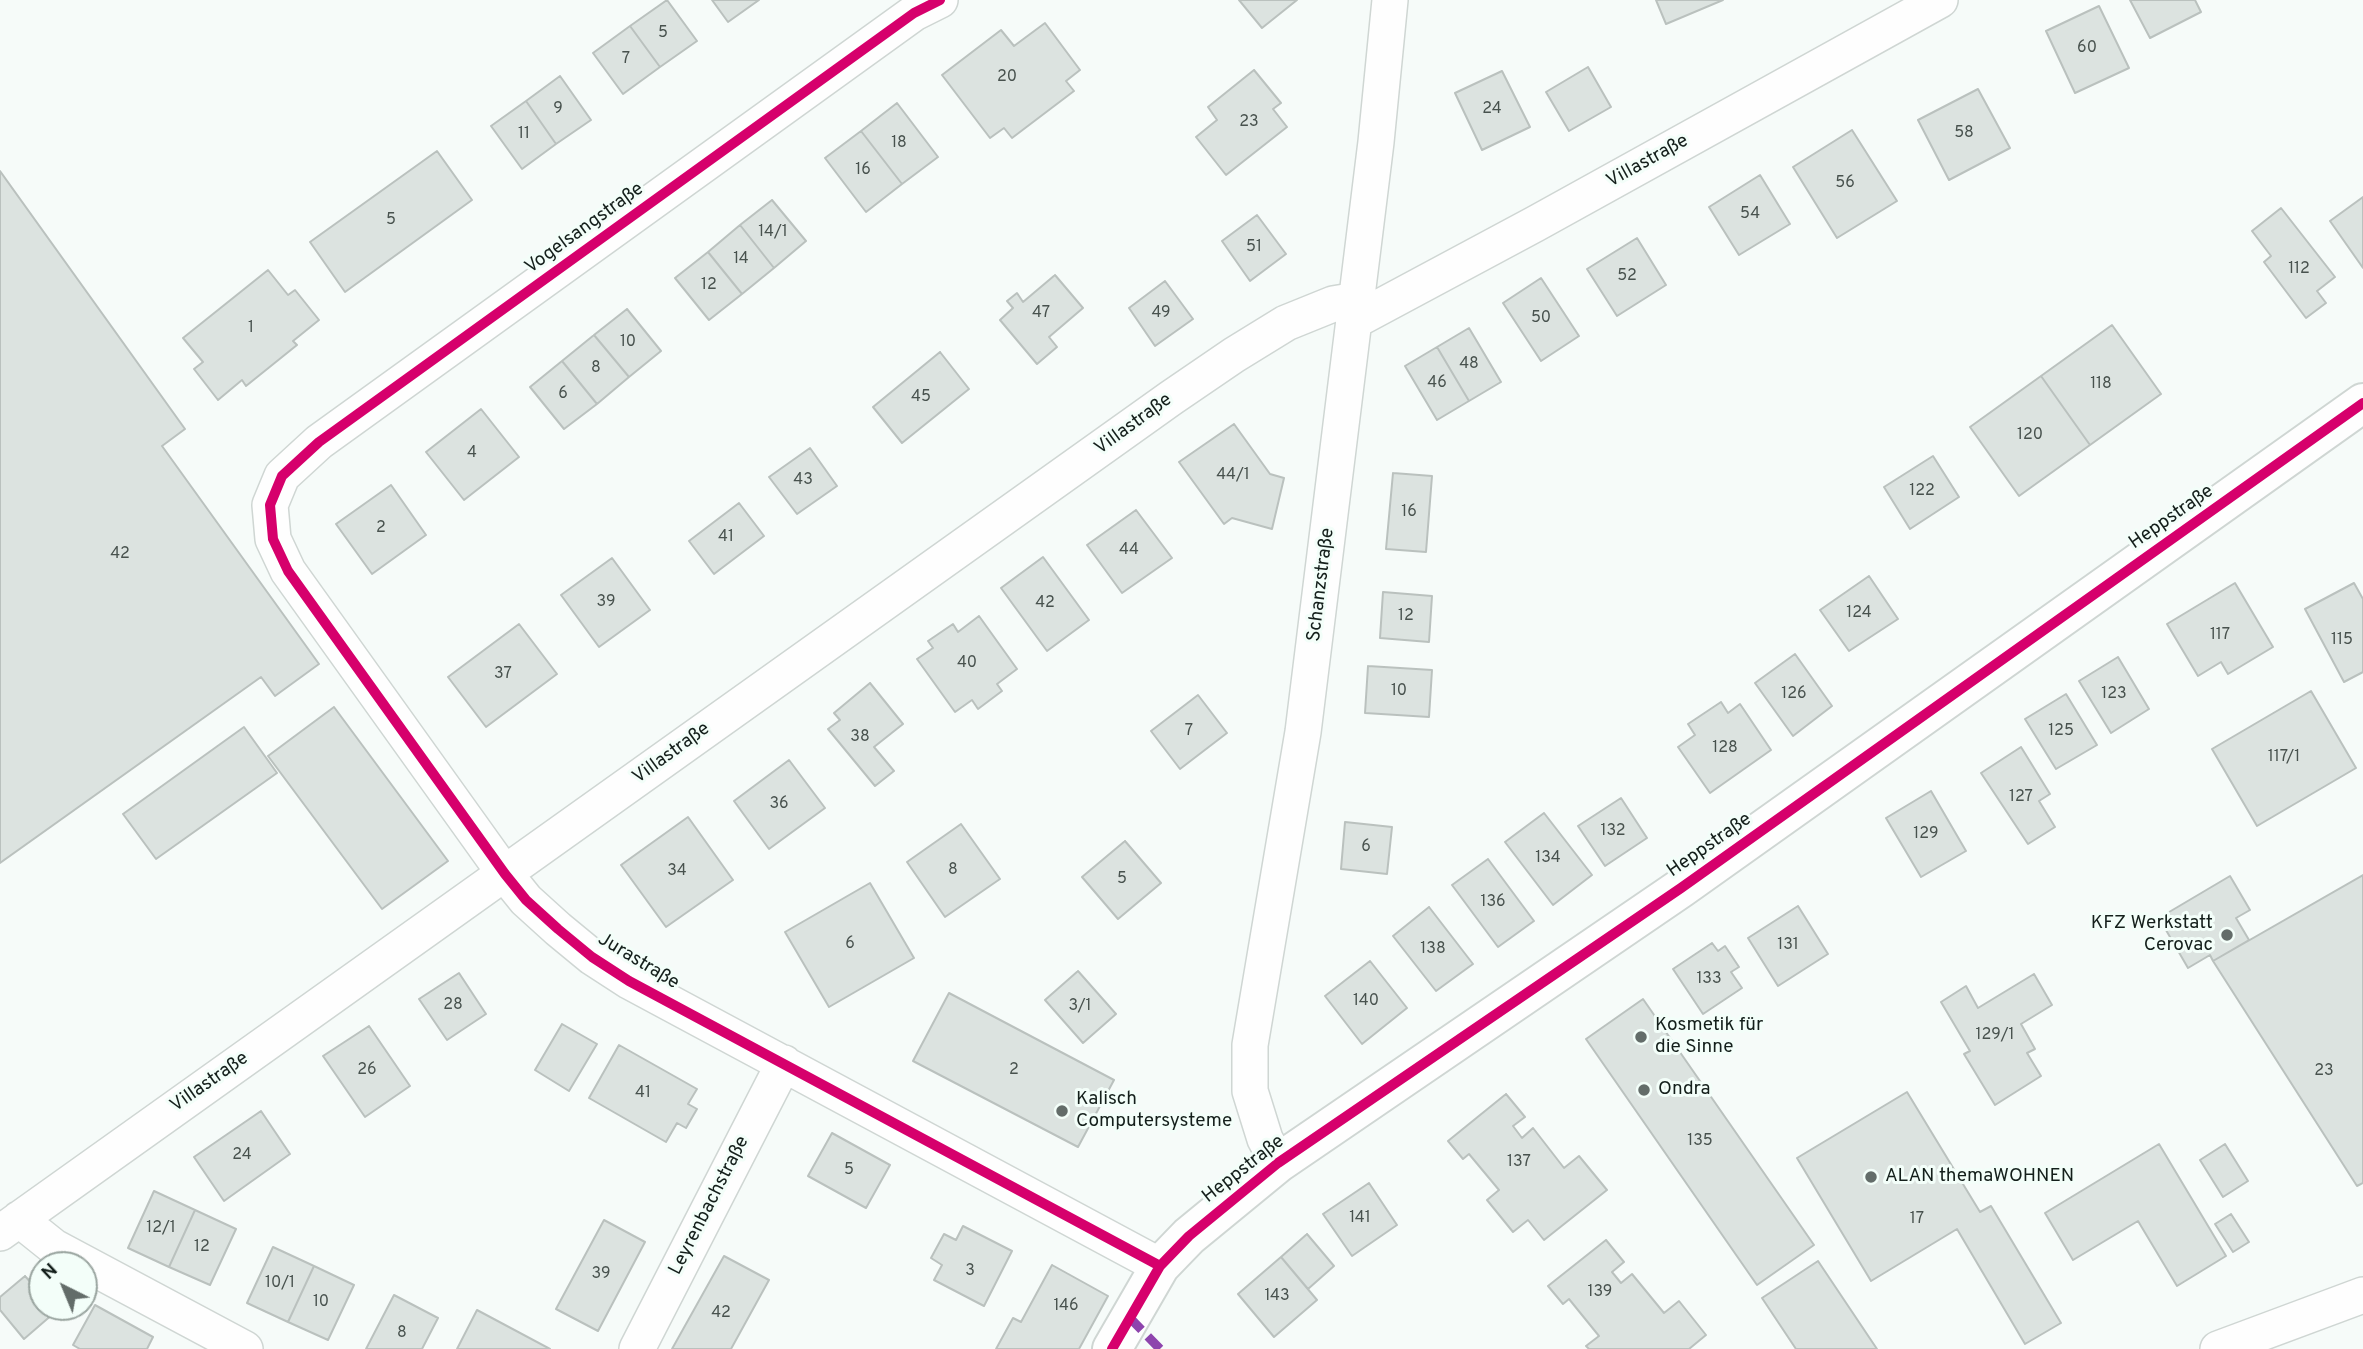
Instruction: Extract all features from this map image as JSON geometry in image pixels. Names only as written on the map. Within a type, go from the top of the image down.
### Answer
[{"type":"street","name":"Schanzstraße","points":[[1279,1163],[1265,1139],[1250,1091],[1250,1045],[1303,732],[1385,69],[1390,0]]},
{"type":"street","name":"Villastraße","points":[[10,1226],[1234,355],[1286,323],[1333,304],[1355,311],[1535,224],[1940,0]]},
{"type":"street","name":"Vogelsangstraße","points":[[270,505],[282,476],[319,442],[918,4]]},
{"type":"street","name":"Heppstraße","points":[[1112,1349],[1160,1266],[1189,1236],[1279,1163],[1681,888],[2363,403]]},
{"type":"street","name":"Jurastraße","points":[[270,505],[273,539],[288,571],[505,874],[534,907],[592,957],[629,981],[1160,1266]]},
{"type":"street","name":"Leyrenbachstraße","points":[[637,1349],[784,1063]]},
{"type":"street","points":[[10,1226],[245,1349]]},
{"type":"street","points":[[2218,1349],[2363,1295]]},
{"type":"building","points":[[667,0],[697,41],[660,67],[630,26]]},
{"type":"building","points":[[712,0],[759,0],[728,22]]},
{"type":"building","points":[[1239,0],[1297,0],[1262,28]]},
{"type":"building","points":[[1656,0],[1723,0],[1666,24]]},
{"type":"building","points":[[2130,0],[2195,0],[2201,12],[2150,38]]},
{"type":"building","points":[[2099,6],[2129,68],[2075,93],[2046,31]]},
{"type":"building","points":[[1045,23],[1080,70],[1066,81],[1074,91],[1012,138],[1004,128],[990,138],[942,75],[1001,30],[1014,46]]},
{"type":"building","points":[[630,26],[660,67],[623,94],[593,53]]},
{"type":"building","points":[[1588,67],[1611,107],[1569,131],[1546,92]]},
{"type":"building","points":[[1254,70],[1281,103],[1273,109],[1287,127],[1226,175],[1196,137],[1217,120],[1208,107]]},
{"type":"building","points":[[1502,71],[1530,127],[1482,150],[1455,93]]},
{"type":"building","points":[[560,76],[591,120],[556,144],[526,101]]},
{"type":"building","points":[[1978,89],[2010,148],[1949,180],[1918,120]]},
{"type":"building","points":[[526,101],[556,144],[522,169],[491,126]]},
{"type":"building","points":[[897,103],[938,157],[902,184],[861,131]]},
{"type":"building","points":[[1852,130],[1897,201],[1837,238],[1793,167]]},
{"type":"building","points":[[861,131],[902,184],[866,212],[825,158]]},
{"type":"building","points":[[437,151],[472,200],[345,292],[310,242]]},
{"type":"building","points":[[0,171],[185,429],[162,446],[319,664],[275,696],[261,677],[0,863]]},
{"type":"building","points":[[1760,175],[1790,224],[1739,255],[1709,207]]},
{"type":"building","points":[[2363,197],[2363,268],[2330,221]]},
{"type":"building","points":[[772,200],[806,241],[774,268],[740,225]]},
{"type":"building","points":[[2281,208],[2335,277],[2317,291],[2326,303],[2306,318],[2264,262],[2271,256],[2252,231]]},
{"type":"building","points":[[1257,215],[1286,254],[1250,281],[1222,241]]},
{"type":"building","points":[[740,225],[774,268],[742,294],[708,252]]},
{"type":"building","points":[[1637,238],[1666,285],[1617,316],[1587,269]]},
{"type":"building","points":[[708,252],[742,294],[709,320],[675,278]]},
{"type":"building","points":[[268,270],[288,295],[295,290],[319,320],[293,341],[297,345],[246,386],[242,380],[218,400],[194,369],[203,362],[183,338]]},
{"type":"building","points":[[1055,275],[1083,308],[1049,337],[1057,347],[1037,364],[1000,320],[1013,308],[1007,301],[1017,293],[1023,302]]},
{"type":"building","points":[[1541,278],[1579,336],[1541,361],[1503,303]]},
{"type":"building","points":[[1165,281],[1193,319],[1155,346],[1129,308]]},
{"type":"building","points":[[627,309],[661,351],[629,377],[594,335]]},
{"type":"building","points":[[2112,325],[2161,394],[2090,445],[2041,376]]},
{"type":"building","points":[[1469,328],[1501,382],[1469,401],[1437,347]]},
{"type":"building","points":[[594,335],[629,377],[597,404],[562,361]]},
{"type":"building","points":[[1437,347],[1469,401],[1437,420],[1405,366]]},
{"type":"building","points":[[940,352],[969,389],[902,443],[873,407]]},
{"type":"building","points":[[562,361],[597,404],[564,429],[530,387]]},
{"type":"building","points":[[2041,376],[2090,445],[2019,496],[1970,427]]},
{"type":"building","points":[[481,409],[519,457],[464,500],[426,452]]},
{"type":"building","points":[[1234,424],[1270,474],[1284,478],[1272,529],[1232,518],[1224,524],[1179,462]]},
{"type":"building","points":[[810,448],[837,486],[797,514],[769,477]]},
{"type":"building","points":[[1933,456],[1959,497],[1910,529],[1884,487]]},
{"type":"building","points":[[1393,473],[1432,476],[1426,552],[1386,549]]},
{"type":"building","points":[[391,485],[426,535],[372,574],[336,524]]},
{"type":"building","points":[[739,503],[764,536],[714,574],[689,541]]},
{"type":"building","points":[[1136,510],[1172,558],[1122,593],[1087,545]]},
{"type":"building","points":[[1043,557],[1089,620],[1047,651],[1001,588]]},
{"type":"building","points":[[612,558],[650,610],[599,647],[561,595]]},
{"type":"building","points":[[1869,576],[1898,619],[1849,651],[1820,610]]},
{"type":"building","points":[[2235,583],[2273,647],[2228,674],[2221,662],[2198,676],[2167,624]]},
{"type":"building","points":[[2354,583],[2363,599],[2363,672],[2344,682],[2305,609]]},
{"type":"building","points":[[1383,592],[1432,596],[1429,642],[1380,638]]},
{"type":"building","points":[[979,616],[1017,669],[997,684],[1002,691],[978,709],[972,700],[955,712],[917,659],[933,648],[928,641],[953,624],[958,632]]},
{"type":"building","points":[[519,624],[557,674],[486,727],[448,677]]},
{"type":"building","points":[[1795,654],[1832,706],[1793,736],[1755,683]]},
{"type":"building","points":[[2118,657],[2149,709],[2111,733],[2079,681]]},
{"type":"building","points":[[1368,666],[1432,670],[1429,717],[1365,713]]},
{"type":"building","points":[[870,683],[903,724],[874,747],[894,771],[875,786],[828,729],[840,720],[834,713]]},
{"type":"building","points":[[2311,691],[2356,768],[2257,826],[2212,749]]},
{"type":"building","points":[[2066,694],[2097,745],[2056,769],[2025,719]]},
{"type":"building","points":[[1198,695],[1227,733],[1180,769],[1151,731]]},
{"type":"building","points":[[1721,702],[1728,713],[1740,704],[1771,750],[1710,793],[1678,747],[1695,735],[1688,724]]},
{"type":"building","points":[[334,707],[448,861],[382,909],[268,756]]},
{"type":"building","points":[[244,727],[277,773],[156,859],[123,814]]},
{"type":"building","points":[[2021,747],[2050,794],[2039,801],[2055,827],[2028,844],[1981,773]]},
{"type":"building","points":[[789,760],[825,808],[769,849],[734,801]]},
{"type":"building","points":[[1931,791],[1966,851],[1921,877],[1886,818]]},
{"type":"building","points":[[1621,798],[1647,838],[1605,866],[1578,826]]},
{"type":"building","points":[[1544,813],[1592,875],[1553,905],[1505,842]]},
{"type":"building","points":[[688,817],[733,880],[666,927],[621,865]]},
{"type":"building","points":[[1345,822],[1392,827],[1387,874],[1341,869]]},
{"type":"building","points":[[961,824],[1000,879],[945,917],[907,862]]},
{"type":"building","points":[[1125,841],[1161,883],[1118,919],[1082,877]]},
{"type":"building","points":[[1488,859],[1534,921],[1498,947],[1452,885]]},
{"type":"building","points":[[2363,875],[2363,1183],[2357,1186],[2213,961]]},
{"type":"building","points":[[2230,876],[2250,910],[2236,918],[2249,940],[2213,961],[2210,955],[2188,968],[2159,918]]},
{"type":"building","points":[[870,883],[914,958],[829,1007],[785,932]]},
{"type":"building","points":[[1798,906],[1828,954],[1778,986],[1748,938]]},
{"type":"building","points":[[1429,907],[1473,964],[1436,991],[1393,936]]},
{"type":"building","points":[[1712,943],[1718,951],[1725,946],[1739,967],[1731,972],[1742,988],[1703,1014],[1673,969]]},
{"type":"building","points":[[1370,961],[1407,1008],[1362,1044],[1325,996]]},
{"type":"building","points":[[1078,971],[1116,1014],[1083,1043],[1045,1000]]},
{"type":"building","points":[[459,973],[486,1014],[447,1040],[419,999]]},
{"type":"building","points":[[2034,974],[2052,1005],[2021,1024],[2035,1049],[2027,1053],[2041,1076],[1995,1105],[1964,1054],[1970,1051],[1941,1002],[1966,986],[1978,1008]]},
{"type":"building","points":[[949,993],[1114,1080],[1078,1147],[913,1061]]},
{"type":"building","points":[[1643,999],[1814,1245],[1757,1285],[1586,1039]]},
{"type":"building","points":[[562,1024],[597,1044],[569,1091],[535,1070]]},
{"type":"building","points":[[369,1026],[410,1086],[365,1117],[323,1056]]},
{"type":"building","points":[[619,1045],[697,1089],[688,1104],[697,1109],[686,1128],[677,1123],[666,1142],[589,1098]]},
{"type":"building","points":[[1907,1092],[1980,1212],[1991,1206],[2061,1323],[2025,1344],[1957,1229],[1871,1281],[1797,1158]]},
{"type":"building","points":[[1506,1094],[1525,1117],[1513,1126],[1522,1138],[1533,1128],[1564,1168],[1579,1156],[1607,1190],[1544,1240],[1528,1220],[1513,1232],[1487,1200],[1499,1190],[1469,1154],[1463,1159],[1448,1141]]},
{"type":"building","points":[[261,1111],[290,1154],[224,1201],[194,1157]]},
{"type":"building","points":[[832,1133],[890,1165],[866,1208],[808,1176]]},
{"type":"building","points":[[2159,1144],[2226,1256],[2177,1286],[2138,1221],[2073,1260],[2045,1213]]},
{"type":"building","points":[[2225,1144],[2248,1181],[2223,1197],[2200,1160]]},
{"type":"building","points":[[1369,1183],[1397,1225],[1352,1256],[1323,1214]]},
{"type":"building","points":[[154,1191],[195,1210],[169,1267],[128,1248]]},
{"type":"building","points":[[195,1210],[236,1229],[210,1285],[169,1267]]},
{"type":"building","points":[[2231,1214],[2249,1242],[2233,1252],[2215,1224]]},
{"type":"building","points":[[604,1220],[645,1242],[598,1331],[556,1309]]},
{"type":"building","points":[[963,1226],[1012,1251],[984,1306],[934,1280],[942,1265],[931,1258],[944,1234],[956,1240]]},
{"type":"building","points":[[1307,1234],[1334,1266],[1308,1289],[1281,1257]]},
{"type":"building","points":[[1606,1240],[1624,1262],[1612,1272],[1621,1283],[1632,1274],[1664,1313],[1679,1301],[1706,1335],[1689,1349],[1589,1349],[1586,1346],[1599,1336],[1569,1299],[1563,1304],[1548,1286]]},
{"type":"building","points":[[273,1247],[314,1266],[288,1322],[247,1303]]},
{"type":"building","points":[[724,1256],[769,1280],[731,1349],[672,1349]]},
{"type":"building","points":[[1281,1257],[1317,1300],[1274,1337],[1238,1294]]},
{"type":"building","points":[[1818,1261],[1877,1349],[1796,1349],[1762,1298]]},
{"type":"building","points":[[1052,1265],[1108,1296],[1079,1349],[996,1349],[1013,1318],[1021,1322]]},
{"type":"building","points":[[314,1266],[354,1285],[328,1340],[288,1322]]},
{"type":"building","points":[[25,1276],[28,1279],[28,1321],[45,1321],[24,1339],[0,1310],[0,1297]]},
{"type":"building","points":[[394,1295],[438,1318],[422,1349],[366,1349]]},
{"type":"building","points":[[98,1307],[153,1337],[147,1349],[80,1349],[73,1345],[86,1321],[98,1321]]},
{"type":"building","points":[[477,1310],[550,1349],[457,1349]]},
{"type":"marked path","points":[[1129,1317],[1160,1349]]},
{"type":"cycle path","points":[[940,0],[914,13],[319,442],[282,476],[270,505],[273,539],[288,571],[505,874],[526,900],[592,957],[629,981],[1160,1266]]},
{"type":"cycle path","points":[[1112,1349],[1160,1266],[1189,1236],[1278,1163],[1681,888],[2363,403]]},
{"type":"place","name":"KFZ Werkstatt Cerovac","points":[[2227,935]]},
{"type":"place","name":"Kosmetik für die Sinne","points":[[1641,1037]]},
{"type":"place","name":"Ondra","points":[[1644,1090]]},
{"type":"place","name":"Kalisch Computersysteme","points":[[1062,1111]]},
{"type":"place","name":"ALAN themaWOHNEN","points":[[1871,1177]]}]
